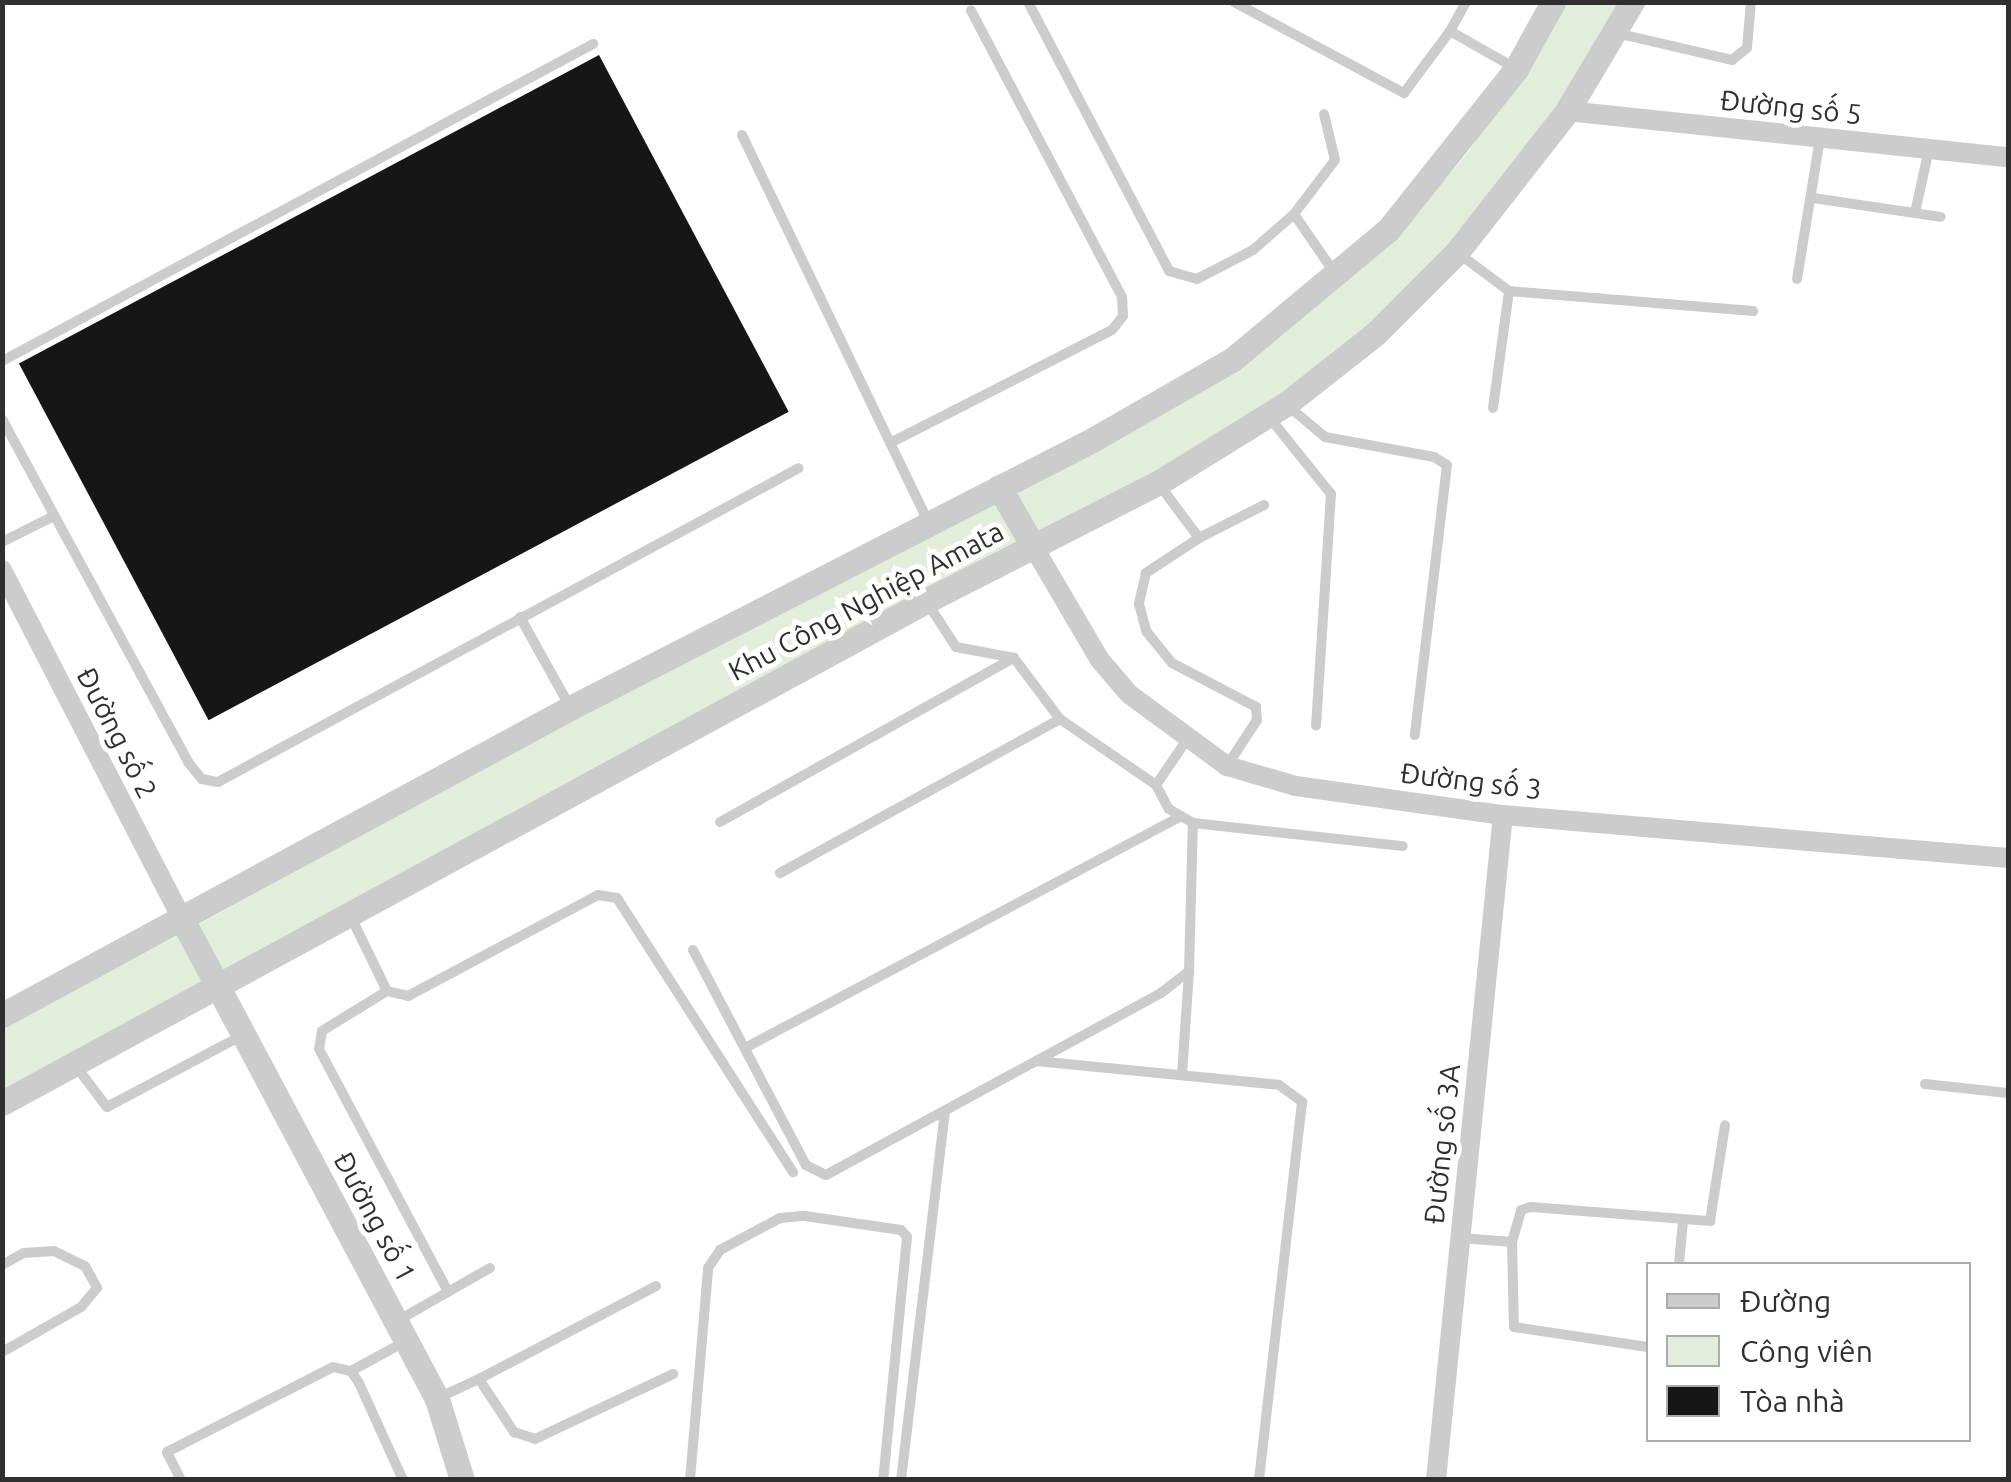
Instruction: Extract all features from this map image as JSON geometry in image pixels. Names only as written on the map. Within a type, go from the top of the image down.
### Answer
[{"type":"street","name":"Khu Công Nghiệp Amata","points":[[2,1015],[183,921],[570,708],[928,521],[999,488],[1234,358],[1388,230],[1516,68],[1553,2]]},
{"type":"street","name":"Khu Công Nghiệp Amata","points":[[2,1103],[223,987],[926,601],[1158,482],[1277,411],[1376,334],[1457,252],[1567,111],[1632,2]]},
{"type":"street","name":"Đường số 5","points":[[1567,111],[2008,157]]},
{"type":"street","points":[[999,488],[1033,546]]},
{"type":"street","name":"Đường số 3","points":[[1033,546],[1100,660],[1186,741],[1227,766],[1296,786],[1503,815],[2008,858]]},
{"type":"street","name":"Đường số 2","points":[[2,570],[183,921]]},
{"type":"street","name":"Đường số 3A","points":[[1436,1480],[1503,815]]},
{"type":"street","name":"Đường số 1","points":[[183,921],[223,987],[437,1399],[462,1480]]},
{"type":"lane","points":[[1028,2],[1170,270],[1197,279],[1253,250],[1294,214],[1335,160],[1324,114]]},
{"type":"lane","points":[[1234,2],[1404,92],[1450,31],[1466,2]]},
{"type":"lane","points":[[1616,33],[1732,60],[1747,48],[1751,2]]},
{"type":"lane","points":[[890,443],[1112,330],[1123,316],[1122,297],[970,10]]},
{"type":"lane","points":[[1450,31],[1516,68]]},
{"type":"lane","points":[[2,361],[593,44]]},
{"type":"lane","points":[[742,136],[928,521]]},
{"type":"lane","points":[[1797,279],[1820,137]]},
{"type":"lane","points":[[1916,208],[1929,148]]},
{"type":"lane","points":[[1812,198],[1916,208],[1941,217]]},
{"type":"lane","points":[[1294,214],[1337,275]]},
{"type":"lane","points":[[1457,252],[1509,290],[1753,312]]},
{"type":"lane","points":[[1493,408],[1509,290]]},
{"type":"lane","points":[[1277,411],[1331,494],[1316,726]]},
{"type":"lane","points":[[1277,411],[1325,436],[1434,457],[1447,466],[1415,735]]},
{"type":"lane","points":[[2,419],[188,762],[202,778],[218,782],[799,468]]},
{"type":"lane","points":[[1158,482],[1199,538]]},
{"type":"lane","points":[[1227,766],[1257,720],[1256,707],[1172,663],[1146,631],[1139,604],[1146,573],[1199,538],[1264,505]]},
{"type":"lane","points":[[2,542],[54,516]]},
{"type":"lane","points":[[926,601],[956,648],[1014,658],[1060,720],[1156,785],[1159,797],[1193,823],[1403,846]]},
{"type":"lane","points":[[520,617],[570,708]]},
{"type":"lane","points":[[720,822],[1014,658]]},
{"type":"lane","points":[[780,872],[1060,720]]},
{"type":"lane","points":[[1156,785],[1186,741]]},
{"type":"lane","points":[[744,1048],[1182,816]]},
{"type":"lane","points":[[1182,1075],[1194,947],[1193,823]]},
{"type":"lane","points":[[448,1292],[319,1049],[322,1032],[387,991],[408,996],[598,895],[617,898],[793,1172]]},
{"type":"lane","points":[[351,916],[387,991]]},
{"type":"lane","points":[[693,950],[806,1165],[817,1174],[826,1175],[1189,972]]},
{"type":"lane","points":[[74,1064],[107,1107],[246,1033]]},
{"type":"lane","points":[[1035,1061],[1279,1085],[1302,1102],[1260,1480]]},
{"type":"lane","points":[[1926,1084],[2008,1094]]},
{"type":"lane","points":[[901,1480],[945,1110]]},
{"type":"lane","points":[[1646,1348],[1514,1327],[1512,1242],[1521,1210],[1710,1222],[1725,1125]]},
{"type":"lane","points":[[690,1480],[708,1268],[720,1250],[780,1218],[806,1216],[901,1230],[907,1237],[882,1480]]},
{"type":"lane","points":[[1678,1262],[1682,1221]]},
{"type":"lane","points":[[1460,1238],[1512,1242]]},
{"type":"lane","points":[[2,1264],[24,1253],[54,1251],[85,1266],[97,1288],[81,1307],[2,1352]]},
{"type":"lane","points":[[350,1372],[448,1292],[490,1268]]},
{"type":"lane","points":[[437,1399],[656,1286]]},
{"type":"lane","points":[[182,1480],[167,1452],[333,1367],[350,1372],[404,1480]]},
{"type":"lane","points":[[479,1379],[489,1385],[514,1432],[535,1438],[673,1374]]},
{"type":"green space","points":[[1566,3],[1620,3],[1559,105],[1450,245],[1368,326],[1279,396],[1152,473],[1033,534],[1010,494],[1241,367],[1395,239],[1469,151]]},
{"type":"green space","points":[[999,499],[1022,540],[223,975],[194,927],[576,717]]},
{"type":"green space","points":[[183,933],[212,981],[3,1091],[3,1028]]},
{"type":"building","points":[[599,55],[789,412],[209,720],[19,363]]}]
